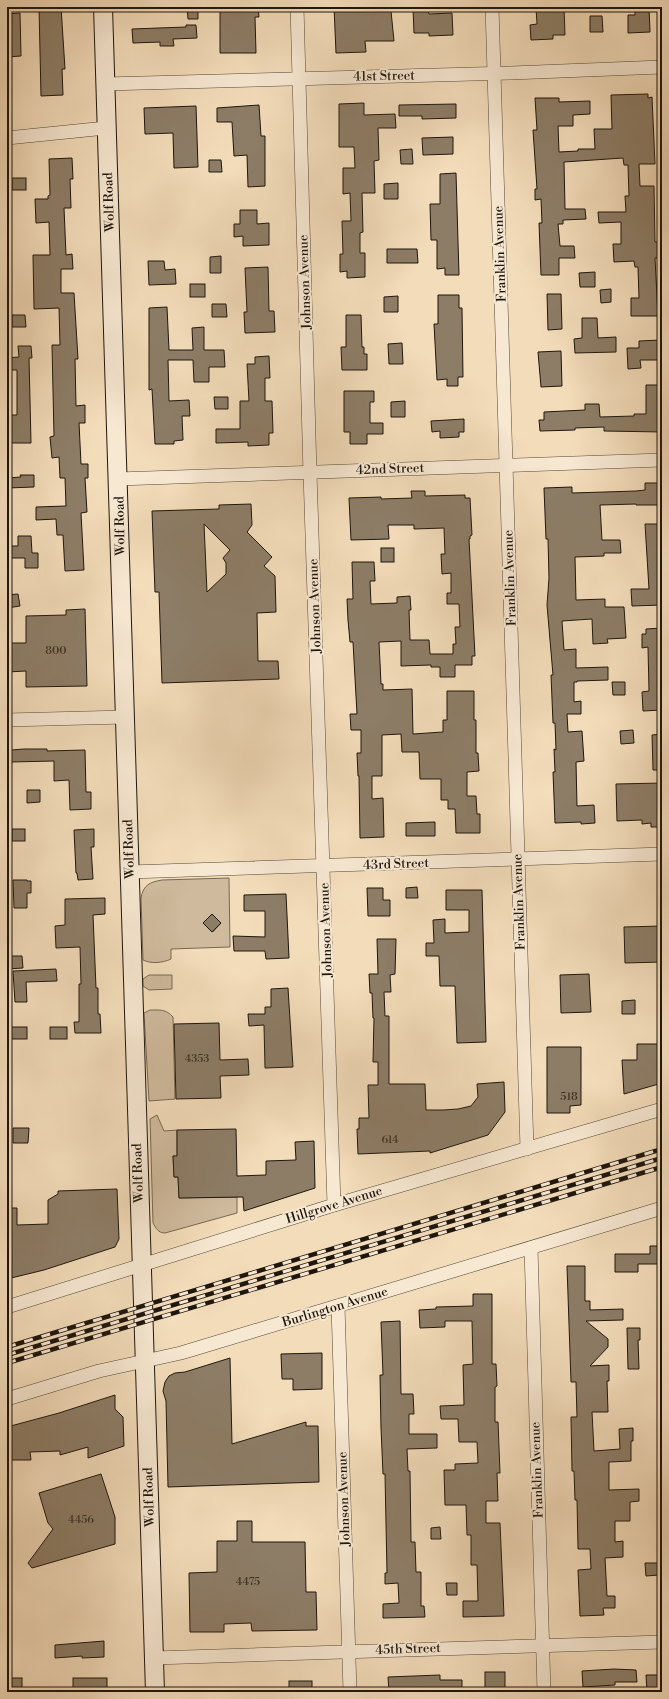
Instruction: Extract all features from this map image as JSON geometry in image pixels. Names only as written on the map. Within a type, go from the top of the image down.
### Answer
[{"type":"main road","name":"Wolf Road","points":[[103,7],[154,1692]]},
{"type":"street","name":"Johnson Avenue","points":[[297,7],[310,473],[334,1205]]},
{"type":"street","name":"Franklin Avenue","points":[[492,7],[527,1149]]},
{"type":"street","name":"41st Street","points":[[105,84],[662,67]]},
{"type":"street","points":[[7,138],[106,128]]},
{"type":"street","name":"42nd Street","points":[[118,479],[662,460]]},
{"type":"street","points":[[7,720],[125,717]]},
{"type":"street","name":"43rd Street","points":[[130,872],[662,854]]},
{"type":"street","name":"Hillgrove Avenue","points":[[7,1307],[334,1205],[662,1110]]},
{"type":"street","name":"Burlington Avenue","points":[[7,1399],[99,1371],[181,1353],[662,1208]]},
{"type":"street","name":"Franklin Avenue","points":[[531,1248],[544,1692]]},
{"type":"street","name":"Johnson Avenue","points":[[338,1306],[350,1692]]},
{"type":"street","name":"45th Street","points":[[154,1658],[662,1642]]},
{"type":"shaded area","points":[[229,878],[230,947],[171,949],[171,959],[161,962],[143,960],[141,898],[145,887],[162,880]],"holes":[[[212,914],[221,923],[213,932],[203,923]]]},
{"type":"shaded area","points":[[149,975],[172,975],[172,989],[149,990],[143,986],[143,979]]},
{"type":"shaded area","points":[[150,1010],[165,1011],[173,1017],[175,1099],[149,1101],[144,1013]]},
{"type":"shaded area","points":[[157,1115],[164,1131],[177,1130],[177,1156],[173,1156],[174,1177],[178,1177],[179,1198],[237,1197],[237,1213],[165,1233],[158,1230],[153,1223],[150,1119]]},
{"type":"building","points":[[39,7],[61,7],[65,69],[62,69],[63,95],[41,96]]},
{"type":"building","points":[[187,7],[198,7],[198,19],[188,19]]},
{"type":"building","points":[[220,7],[258,7],[259,17],[255,17],[256,53],[220,53]]},
{"type":"building","points":[[334,7],[362,7],[363,11],[391,11],[394,41],[365,41],[366,52],[336,53]]},
{"type":"building","points":[[536,7],[564,7],[565,35],[553,35],[553,39],[531,40],[530,25],[537,24]]},
{"type":"building","points":[[635,7],[649,7],[650,32],[628,33],[628,15],[635,15]]},
{"type":"building","points":[[413,8],[428,8],[429,14],[452,13],[453,35],[429,36],[429,33],[414,33]]},
{"type":"building","points":[[20,13],[21,56],[7,57],[7,14]]},
{"type":"building","points":[[590,16],[602,16],[603,32],[590,32]]},
{"type":"building","points":[[186,25],[196,25],[197,38],[173,39],[174,46],[160,46],[160,42],[133,43],[132,29],[186,27]]},
{"type":"building","points":[[648,94],[648,98],[652,97],[655,164],[639,164],[640,186],[654,186],[655,242],[658,242],[659,258],[655,258],[658,316],[631,316],[631,298],[639,298],[638,267],[635,267],[634,261],[614,262],[613,244],[621,244],[621,222],[599,223],[598,212],[626,212],[625,196],[629,196],[628,165],[624,165],[623,158],[564,162],[565,209],[585,209],[586,219],[563,220],[563,224],[558,224],[560,246],[574,246],[575,258],[559,258],[559,275],[541,275],[539,223],[542,223],[541,199],[535,200],[535,189],[537,189],[533,130],[537,130],[535,98],[559,98],[559,102],[590,101],[590,114],[573,115],[573,126],[558,126],[559,152],[578,151],[578,149],[595,149],[594,129],[612,129],[611,95]]},
{"type":"building","points":[[364,103],[364,115],[395,114],[396,128],[378,128],[379,160],[374,161],[375,193],[362,193],[363,232],[360,233],[360,253],[365,253],[365,277],[347,278],[347,271],[340,272],[340,254],[343,254],[342,221],[351,221],[350,193],[343,194],[343,168],[355,168],[354,147],[339,147],[339,104]]},
{"type":"building","points":[[456,104],[456,118],[422,119],[422,116],[399,116],[399,105]]},
{"type":"building","points":[[259,105],[261,136],[265,136],[265,186],[248,187],[247,155],[234,156],[232,122],[217,122],[217,108]]},
{"type":"building","points":[[196,106],[198,167],[174,168],[173,133],[145,134],[144,108]]},
{"type":"building","points":[[453,137],[453,154],[423,155],[422,138]]},
{"type":"building","points":[[412,149],[413,164],[401,164],[400,150]]},
{"type":"building","points":[[72,158],[73,179],[70,179],[71,208],[64,208],[66,255],[72,254],[73,269],[61,269],[61,293],[74,293],[78,359],[75,359],[76,406],[85,405],[85,423],[79,423],[81,464],[88,464],[88,478],[85,478],[87,512],[81,513],[84,570],[65,571],[63,535],[57,535],[56,519],[36,520],[36,507],[66,506],[65,478],[60,478],[59,457],[52,458],[50,437],[54,436],[52,345],[60,345],[59,308],[34,309],[33,255],[50,255],[49,222],[36,223],[35,199],[48,199],[48,196],[50,195],[49,159]]},
{"type":"building","points":[[209,160],[221,160],[222,172],[209,172]]},
{"type":"building","points":[[456,173],[459,275],[445,275],[445,268],[437,269],[437,240],[431,240],[430,204],[440,204],[440,174]]},
{"type":"building","points":[[12,178],[26,178],[26,190],[12,190]]},
{"type":"building","points":[[398,183],[398,199],[384,199],[384,184]]},
{"type":"building","points":[[240,210],[257,210],[257,224],[269,223],[269,245],[243,246],[243,236],[234,237],[234,224],[240,224]]},
{"type":"building","points":[[387,249],[417,249],[418,263],[387,263]]},
{"type":"building","points":[[221,256],[221,273],[210,273],[210,257]]},
{"type":"building","points":[[148,261],[164,261],[165,270],[175,269],[176,284],[149,285]]},
{"type":"building","points":[[268,267],[269,311],[274,311],[275,332],[245,333],[244,312],[247,312],[245,268]]},
{"type":"building","points":[[595,272],[595,287],[580,287],[579,273]]},
{"type":"building","points":[[190,284],[205,284],[205,297],[190,297]]},
{"type":"building","points":[[611,289],[611,302],[601,303],[600,290]]},
{"type":"building","points":[[547,294],[561,294],[562,329],[548,330]]},
{"type":"building","points":[[438,295],[459,295],[459,308],[462,308],[463,377],[458,377],[458,386],[447,386],[447,379],[437,380],[434,324],[438,324]]},
{"type":"building","points":[[398,296],[398,312],[384,312],[384,297]]},
{"type":"building","points":[[212,304],[226,304],[227,317],[212,317]]},
{"type":"building","points":[[167,307],[169,350],[193,350],[192,328],[204,327],[204,350],[224,350],[225,367],[209,367],[209,382],[194,382],[193,360],[168,360],[169,401],[189,400],[190,416],[182,416],[183,440],[174,441],[174,444],[155,444],[152,389],[149,390],[149,308]]},
{"type":"building","points":[[12,315],[25,315],[26,327],[12,327]]},
{"type":"building","points":[[346,315],[361,315],[362,347],[364,347],[364,354],[367,354],[367,370],[342,370],[341,347],[346,347]]},
{"type":"building","points":[[582,318],[597,318],[598,338],[616,337],[616,352],[575,353],[574,339],[582,338]]},
{"type":"building","points":[[661,340],[661,360],[640,360],[641,368],[628,369],[627,348],[639,348],[639,341]]},
{"type":"building","points":[[402,343],[403,364],[389,364],[388,344]]},
{"type":"building","points":[[18,346],[31,346],[32,358],[29,358],[31,443],[7,443],[7,415],[17,415],[17,370],[7,370],[7,358],[19,357]]},
{"type":"building","points":[[561,351],[562,386],[541,387],[538,352]]},
{"type":"building","points":[[269,356],[270,378],[265,378],[265,401],[272,401],[273,433],[269,433],[269,445],[248,446],[248,442],[216,443],[216,429],[240,429],[240,401],[249,401],[247,364],[255,364],[255,357]]},
{"type":"building","points":[[646,385],[662,385],[662,432],[604,431],[604,427],[540,431],[539,420],[544,420],[544,412],[585,410],[585,404],[599,404],[600,417],[634,416],[634,414],[646,414]]},
{"type":"building","points":[[344,391],[374,391],[374,402],[370,402],[370,423],[383,423],[383,434],[367,434],[367,444],[350,444],[350,432],[344,432]]},
{"type":"building","points":[[214,397],[228,397],[228,409],[215,409]]},
{"type":"building","points":[[405,401],[405,417],[391,417],[391,402]]},
{"type":"building","points":[[464,419],[464,432],[459,432],[459,437],[440,438],[440,431],[432,432],[431,421]]},
{"type":"building","points":[[20,475],[34,475],[34,487],[7,488],[7,478],[21,477]]},
{"type":"building","points":[[645,483],[659,483],[659,492],[662,492],[662,505],[600,505],[602,540],[620,540],[621,553],[604,553],[604,556],[575,557],[576,600],[605,599],[605,607],[624,607],[626,638],[607,639],[608,643],[593,644],[592,619],[562,621],[564,650],[576,649],[576,668],[608,667],[608,680],[574,682],[574,702],[581,701],[581,714],[567,714],[568,732],[582,731],[584,761],[576,762],[577,806],[594,805],[595,823],[555,823],[553,772],[555,772],[554,749],[556,750],[551,675],[553,675],[547,605],[549,578],[548,539],[546,539],[544,488],[572,487],[572,493],[636,491],[645,490]]},
{"type":"building","points":[[411,491],[425,491],[425,496],[465,495],[465,498],[470,498],[472,535],[469,539],[475,656],[472,656],[472,665],[455,665],[455,677],[440,677],[440,667],[431,667],[431,665],[401,666],[401,641],[379,642],[381,684],[383,684],[383,690],[412,689],[413,734],[443,732],[443,720],[447,720],[447,691],[474,691],[476,753],[478,753],[479,771],[467,772],[467,796],[476,796],[477,814],[480,814],[480,833],[456,833],[455,809],[448,809],[448,800],[441,800],[441,779],[420,779],[419,752],[402,752],[401,734],[382,735],[382,776],[372,776],[372,799],[383,798],[384,837],[360,838],[357,753],[361,753],[361,730],[351,730],[350,714],[357,714],[353,642],[350,642],[347,599],[353,599],[352,562],[374,562],[375,581],[370,581],[371,604],[397,603],[397,597],[410,596],[410,640],[429,640],[430,654],[453,654],[453,644],[456,644],[455,627],[460,627],[459,604],[447,604],[447,593],[451,593],[451,573],[442,574],[441,554],[445,554],[444,528],[414,529],[414,525],[388,525],[389,539],[351,540],[349,498],[412,498]]},
{"type":"building","points":[[251,504],[252,525],[247,532],[272,557],[264,566],[275,576],[276,612],[257,613],[258,661],[278,661],[279,679],[162,683],[159,592],[155,592],[152,511],[219,509],[219,505]],"holes":[[[204,524],[230,550],[223,558],[226,563],[226,574],[207,592]]]},
{"type":"building","points":[[645,524],[662,524],[662,605],[632,606],[631,589],[649,589]]},
{"type":"building","points":[[18,536],[31,536],[32,553],[38,553],[38,568],[25,568],[25,558],[7,558],[7,546],[18,546]]},
{"type":"building","points":[[381,548],[394,548],[394,562],[381,562]]},
{"type":"building","points":[[18,594],[20,606],[7,608],[7,595]]},
{"type":"building","points":[[85,609],[87,686],[26,687],[26,671],[7,672],[7,643],[26,643],[26,616],[66,615],[66,610]]},
{"type":"building","points":[[662,628],[662,710],[643,711],[642,692],[649,691],[648,647],[642,648],[642,634],[646,634],[646,629]]},
{"type":"building","points":[[612,682],[625,682],[625,695],[613,695]]},
{"type":"building","points":[[633,730],[634,743],[621,744],[620,731]]},
{"type":"building","points":[[662,734],[662,770],[653,770],[652,735]]},
{"type":"building","points":[[47,749],[47,751],[85,750],[86,792],[91,792],[91,809],[70,810],[69,780],[54,781],[54,761],[11,762],[11,750]]},
{"type":"building","points":[[662,783],[662,827],[651,827],[651,823],[642,824],[642,820],[617,821],[616,784]]},
{"type":"building","points":[[27,790],[40,790],[40,802],[27,803]]},
{"type":"building","points":[[435,822],[435,836],[406,836],[406,823]]},
{"type":"building","points":[[12,829],[25,829],[25,841],[12,841]]},
{"type":"building","points":[[94,829],[94,847],[91,847],[93,879],[78,880],[76,873],[74,830]]},
{"type":"building","points":[[13,880],[31,881],[31,893],[27,893],[27,908],[14,908]]},
{"type":"building","points":[[417,887],[418,898],[406,898],[406,888]]},
{"type":"building","points":[[367,888],[383,888],[383,900],[390,900],[390,916],[368,916]]},
{"type":"building","points":[[446,890],[482,890],[486,1042],[457,1043],[455,986],[440,986],[439,956],[426,956],[426,943],[434,943],[433,920],[445,919],[445,933],[469,932],[469,910],[446,910]]},
{"type":"building","points":[[286,894],[289,958],[266,959],[265,951],[234,951],[233,936],[265,937],[265,911],[244,911],[244,895]]},
{"type":"building","points":[[105,898],[105,914],[93,915],[96,988],[98,988],[98,1014],[100,1014],[101,1033],[75,1033],[74,1022],[79,1022],[79,984],[81,984],[80,947],[56,948],[55,926],[65,925],[65,899]]},
{"type":"building","points":[[212,914],[221,923],[212,932],[203,923]]},
{"type":"building","points":[[662,926],[662,962],[625,963],[624,927]]},
{"type":"building","points":[[377,939],[396,939],[395,974],[390,975],[391,992],[384,992],[385,1016],[389,1016],[389,1084],[425,1084],[426,1110],[443,1110],[471,1106],[478,1097],[477,1084],[504,1082],[505,1112],[488,1135],[430,1153],[430,1151],[358,1154],[357,1129],[359,1129],[359,1118],[369,1118],[368,1085],[378,1085],[378,1062],[373,1062],[374,1018],[369,974],[378,974]]},
{"type":"building","points":[[8,956],[22,956],[23,968],[8,969]]},
{"type":"building","points":[[56,969],[57,981],[26,982],[27,1002],[15,1002],[13,971]]},
{"type":"building","points":[[589,974],[591,1012],[561,1013],[560,975]]},
{"type":"building","points":[[288,988],[293,1067],[265,1068],[264,1025],[249,1026],[248,1014],[265,1014],[265,1007],[271,1007],[271,989]]},
{"type":"building","points":[[635,1000],[635,1014],[622,1014],[622,1001]]},
{"type":"building","points":[[219,1023],[220,1060],[248,1059],[249,1075],[220,1076],[221,1098],[176,1099],[174,1024]]},
{"type":"building","points":[[10,1027],[27,1027],[27,1039],[10,1039]]},
{"type":"building","points":[[50,1027],[67,1027],[67,1039],[50,1039]]},
{"type":"building","points":[[637,1044],[662,1044],[662,1083],[624,1094],[622,1060],[637,1060]]},
{"type":"building","points":[[547,1047],[581,1047],[581,1105],[570,1106],[570,1113],[547,1113]]},
{"type":"building","points":[[13,1128],[29,1128],[28,1143],[13,1143]]},
{"type":"building","points":[[236,1129],[237,1176],[266,1175],[266,1161],[296,1160],[295,1142],[314,1141],[315,1188],[244,1211],[243,1197],[179,1198],[178,1177],[174,1177],[173,1156],[177,1156],[177,1130]]},
{"type":"building","points":[[117,1189],[119,1239],[115,1247],[44,1270],[7,1279],[7,1208],[17,1208],[17,1225],[48,1224],[48,1200],[58,1194],[58,1191]]},
{"type":"building","points":[[650,1246],[662,1246],[662,1264],[638,1264],[638,1272],[615,1272],[615,1254],[650,1254]]},
{"type":"building","points":[[567,1266],[585,1266],[585,1301],[590,1301],[590,1310],[623,1309],[623,1320],[586,1321],[608,1339],[608,1347],[590,1366],[609,1365],[609,1381],[607,1381],[608,1412],[592,1412],[594,1451],[620,1449],[619,1429],[633,1428],[633,1441],[631,1441],[631,1461],[609,1462],[609,1490],[639,1489],[639,1501],[630,1502],[630,1521],[615,1521],[615,1542],[623,1541],[623,1557],[605,1558],[607,1596],[615,1596],[615,1608],[603,1608],[604,1615],[580,1616],[578,1570],[591,1569],[590,1549],[578,1549],[577,1500],[575,1500],[574,1471],[572,1471],[571,1417],[577,1417],[576,1382],[571,1382]]},
{"type":"building","points":[[473,1294],[492,1294],[492,1364],[496,1364],[497,1386],[495,1387],[495,1422],[498,1422],[500,1473],[497,1473],[498,1501],[486,1501],[486,1523],[500,1523],[504,1616],[463,1617],[463,1601],[478,1601],[477,1565],[471,1565],[471,1535],[467,1535],[466,1505],[445,1505],[444,1470],[455,1470],[455,1464],[478,1463],[477,1442],[459,1442],[458,1419],[441,1419],[440,1406],[464,1405],[463,1365],[473,1364],[472,1321],[445,1321],[445,1327],[420,1328],[419,1310],[436,1309],[436,1307],[473,1306]]},
{"type":"building","points":[[400,1321],[401,1394],[413,1394],[414,1414],[409,1414],[409,1434],[437,1434],[437,1448],[407,1449],[408,1471],[410,1471],[411,1542],[415,1542],[416,1572],[421,1572],[421,1606],[424,1606],[425,1617],[383,1618],[383,1604],[399,1603],[398,1583],[385,1584],[385,1573],[387,1573],[385,1474],[383,1474],[381,1428],[380,1375],[383,1375],[381,1322]]},
{"type":"building","points":[[627,1328],[640,1328],[640,1340],[638,1340],[639,1369],[628,1369]]},
{"type":"building","points":[[322,1353],[322,1389],[293,1390],[293,1379],[282,1379],[281,1354]]},
{"type":"building","points":[[230,1358],[232,1444],[306,1422],[306,1426],[318,1426],[319,1482],[168,1487],[166,1401],[163,1391],[165,1382],[169,1376],[175,1373],[185,1372]]},
{"type":"building","points":[[115,1395],[115,1409],[123,1417],[124,1446],[88,1458],[88,1447],[60,1455],[60,1451],[30,1452],[31,1460],[10,1460],[10,1457],[7,1457],[7,1427],[59,1413]]},
{"type":"building","points":[[101,1474],[115,1517],[115,1544],[32,1568],[28,1563],[53,1529],[48,1523],[39,1493]]},
{"type":"building","points":[[237,1521],[252,1521],[252,1542],[305,1542],[306,1592],[316,1592],[317,1630],[252,1631],[251,1623],[224,1624],[224,1632],[190,1632],[189,1573],[217,1572],[217,1541],[237,1541]]},
{"type":"building","points":[[440,1527],[441,1539],[431,1539],[431,1528]]},
{"type":"building","points":[[645,1563],[658,1563],[659,1575],[646,1576]]},
{"type":"building","points":[[446,1583],[457,1583],[457,1595],[447,1595]]},
{"type":"building","points":[[104,1641],[104,1657],[82,1658],[82,1656],[55,1658],[55,1645]]},
{"type":"building","points":[[614,1669],[636,1670],[637,1682],[615,1682],[615,1685],[583,1687],[582,1671]]},
{"type":"building","points":[[485,1672],[505,1672],[505,1689],[485,1689]]},
{"type":"building","points":[[440,1675],[440,1680],[462,1680],[462,1692],[389,1692],[388,1677]]},
{"type":"building","points":[[646,1675],[662,1675],[662,1692],[647,1692]]},
{"type":"building","points":[[7,1678],[22,1678],[22,1692],[7,1692]]},
{"type":"building","points":[[73,1678],[107,1678],[107,1692],[73,1692]]},
{"type":"building","points":[[289,1681],[312,1681],[312,1692],[289,1692]]},
{"type":"railway","points":[[7,1347],[662,1149]]},
{"type":"railway","points":[[7,1355],[662,1158]]},
{"type":"railway","points":[[7,1363],[662,1167]]}]
